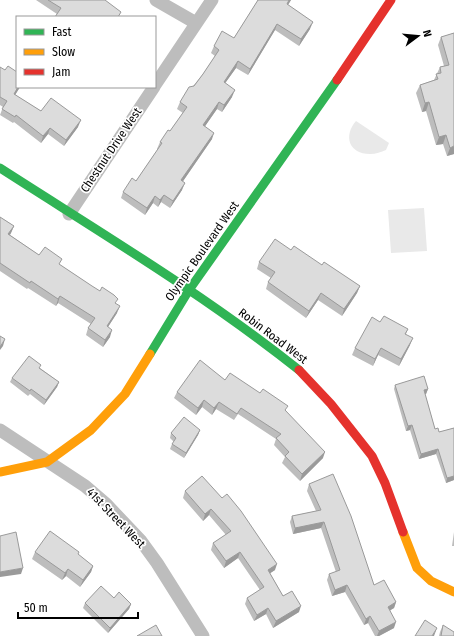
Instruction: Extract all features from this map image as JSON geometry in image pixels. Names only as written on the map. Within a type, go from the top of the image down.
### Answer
[{"type":"street","points":[[156,0],[196,23]]},
{"type":"street","name":"Chestnut Drive West","points":[[156,83],[212,0]]},
{"type":"street","name":"Olympic Boulevard West","points":[[0,472],[47,462],[91,430],[125,394],[188,290],[346,67],[390,0]]},
{"type":"street","name":"Chestnut Drive West","points":[[69,214],[153,88]]},
{"type":"street","name":"Robin Road West","points":[[0,168],[188,290],[270,348],[305,375],[332,404],[372,456],[385,483],[417,568],[431,581],[454,592]]},
{"type":"street","name":"41st Street West","points":[[0,430],[85,486],[106,504],[140,541],[157,563],[203,636]]},
{"type":"shaded area","points":[[356,121],[389,143],[386,150],[370,154],[357,151],[353,148],[349,138],[352,127]]},
{"type":"shaded area","points":[[424,208],[427,251],[391,253],[388,210]]},
{"type":"building","points":[[48,0],[105,0],[121,12],[119,16],[56,16],[61,8]]},
{"type":"building","points":[[258,0],[289,0],[287,4],[313,22],[301,39],[277,24],[250,69],[238,61],[224,82],[235,90],[224,105],[219,102],[203,125],[214,133],[181,180],[185,183],[173,201],[164,195],[160,200],[155,196],[147,208],[123,192],[132,178],[136,181],[162,143],[160,142],[168,130],[170,131],[187,107],[180,102],[189,87],[194,86],[219,50],[214,46],[222,31],[234,38]]},
{"type":"building","points":[[454,33],[454,146],[450,148],[446,135],[439,137],[429,102],[425,103],[420,85],[438,79],[436,74],[441,73],[440,67],[449,65],[441,37]]},
{"type":"building","points":[[8,66],[16,71],[16,88],[17,88],[14,94],[41,111],[51,98],[81,120],[66,140],[50,128],[43,136],[16,115],[15,117],[2,109],[7,101],[0,97],[0,67],[5,70]]},
{"type":"building","points":[[0,217],[14,226],[8,234],[39,255],[45,247],[62,259],[59,264],[100,291],[102,287],[118,299],[115,303],[120,306],[107,326],[112,330],[105,340],[88,328],[95,318],[60,296],[58,299],[31,281],[30,283],[0,263]]},
{"type":"building","points":[[275,239],[291,250],[294,246],[322,265],[324,262],[360,286],[344,309],[321,293],[309,311],[268,282],[275,272],[259,262]]},
{"type":"building","points":[[384,316],[408,329],[405,334],[413,338],[401,359],[381,348],[375,359],[355,348],[372,317],[380,322]]},
{"type":"building","points":[[0,336],[5,339],[0,347]]},
{"type":"building","points":[[29,356],[41,365],[39,368],[59,382],[46,400],[12,378]]},
{"type":"building","points":[[200,360],[225,380],[230,373],[260,393],[263,389],[288,406],[285,410],[325,452],[302,474],[285,456],[289,452],[276,438],[281,434],[241,408],[237,414],[219,402],[214,408],[204,400],[198,408],[177,392]]},
{"type":"building","points":[[424,376],[428,389],[424,390],[435,429],[438,428],[439,432],[454,428],[454,476],[447,478],[438,449],[421,454],[412,425],[408,426],[395,385]]},
{"type":"building","points":[[184,417],[200,430],[186,453],[172,444],[176,438],[171,433]]},
{"type":"building","points":[[333,474],[351,516],[374,585],[384,580],[396,602],[388,607],[396,622],[379,631],[370,616],[366,619],[347,585],[335,590],[329,574],[340,570],[324,522],[295,528],[292,516],[321,510],[309,484]]},
{"type":"building","points":[[202,476],[222,498],[227,494],[241,511],[277,564],[268,570],[283,596],[292,591],[301,606],[276,621],[268,608],[257,615],[247,598],[264,587],[240,552],[226,561],[213,543],[231,531],[211,509],[205,514],[185,491]]},
{"type":"building","points":[[50,531],[79,552],[78,554],[93,566],[83,580],[68,569],[65,573],[35,552]]},
{"type":"building","points":[[16,532],[23,568],[0,572],[0,536]]},
{"type":"building","points":[[101,586],[114,598],[119,592],[131,604],[110,628],[85,603]]},
{"type":"building","points":[[425,620],[437,628],[432,636],[415,636]]},
{"type":"building","points":[[156,625],[162,636],[137,636]]},
{"type":"building","points":[[443,625],[454,632],[454,636],[441,636]]},
{"type":"traffic: fast","points":[[150,354],[189,290],[337,80]]},
{"type":"traffic: fast","points":[[0,168],[190,290],[263,342],[299,370]]},
{"type":"traffic: slow","points":[[0,472],[47,462],[91,430],[125,394],[150,354]]},
{"type":"traffic: slow","points":[[403,532],[417,568],[431,581],[454,592]]},
{"type":"traffic: jam","points":[[337,80],[391,0]]},
{"type":"traffic: jam","points":[[299,370],[331,404],[372,456],[385,483],[403,532]]}]
